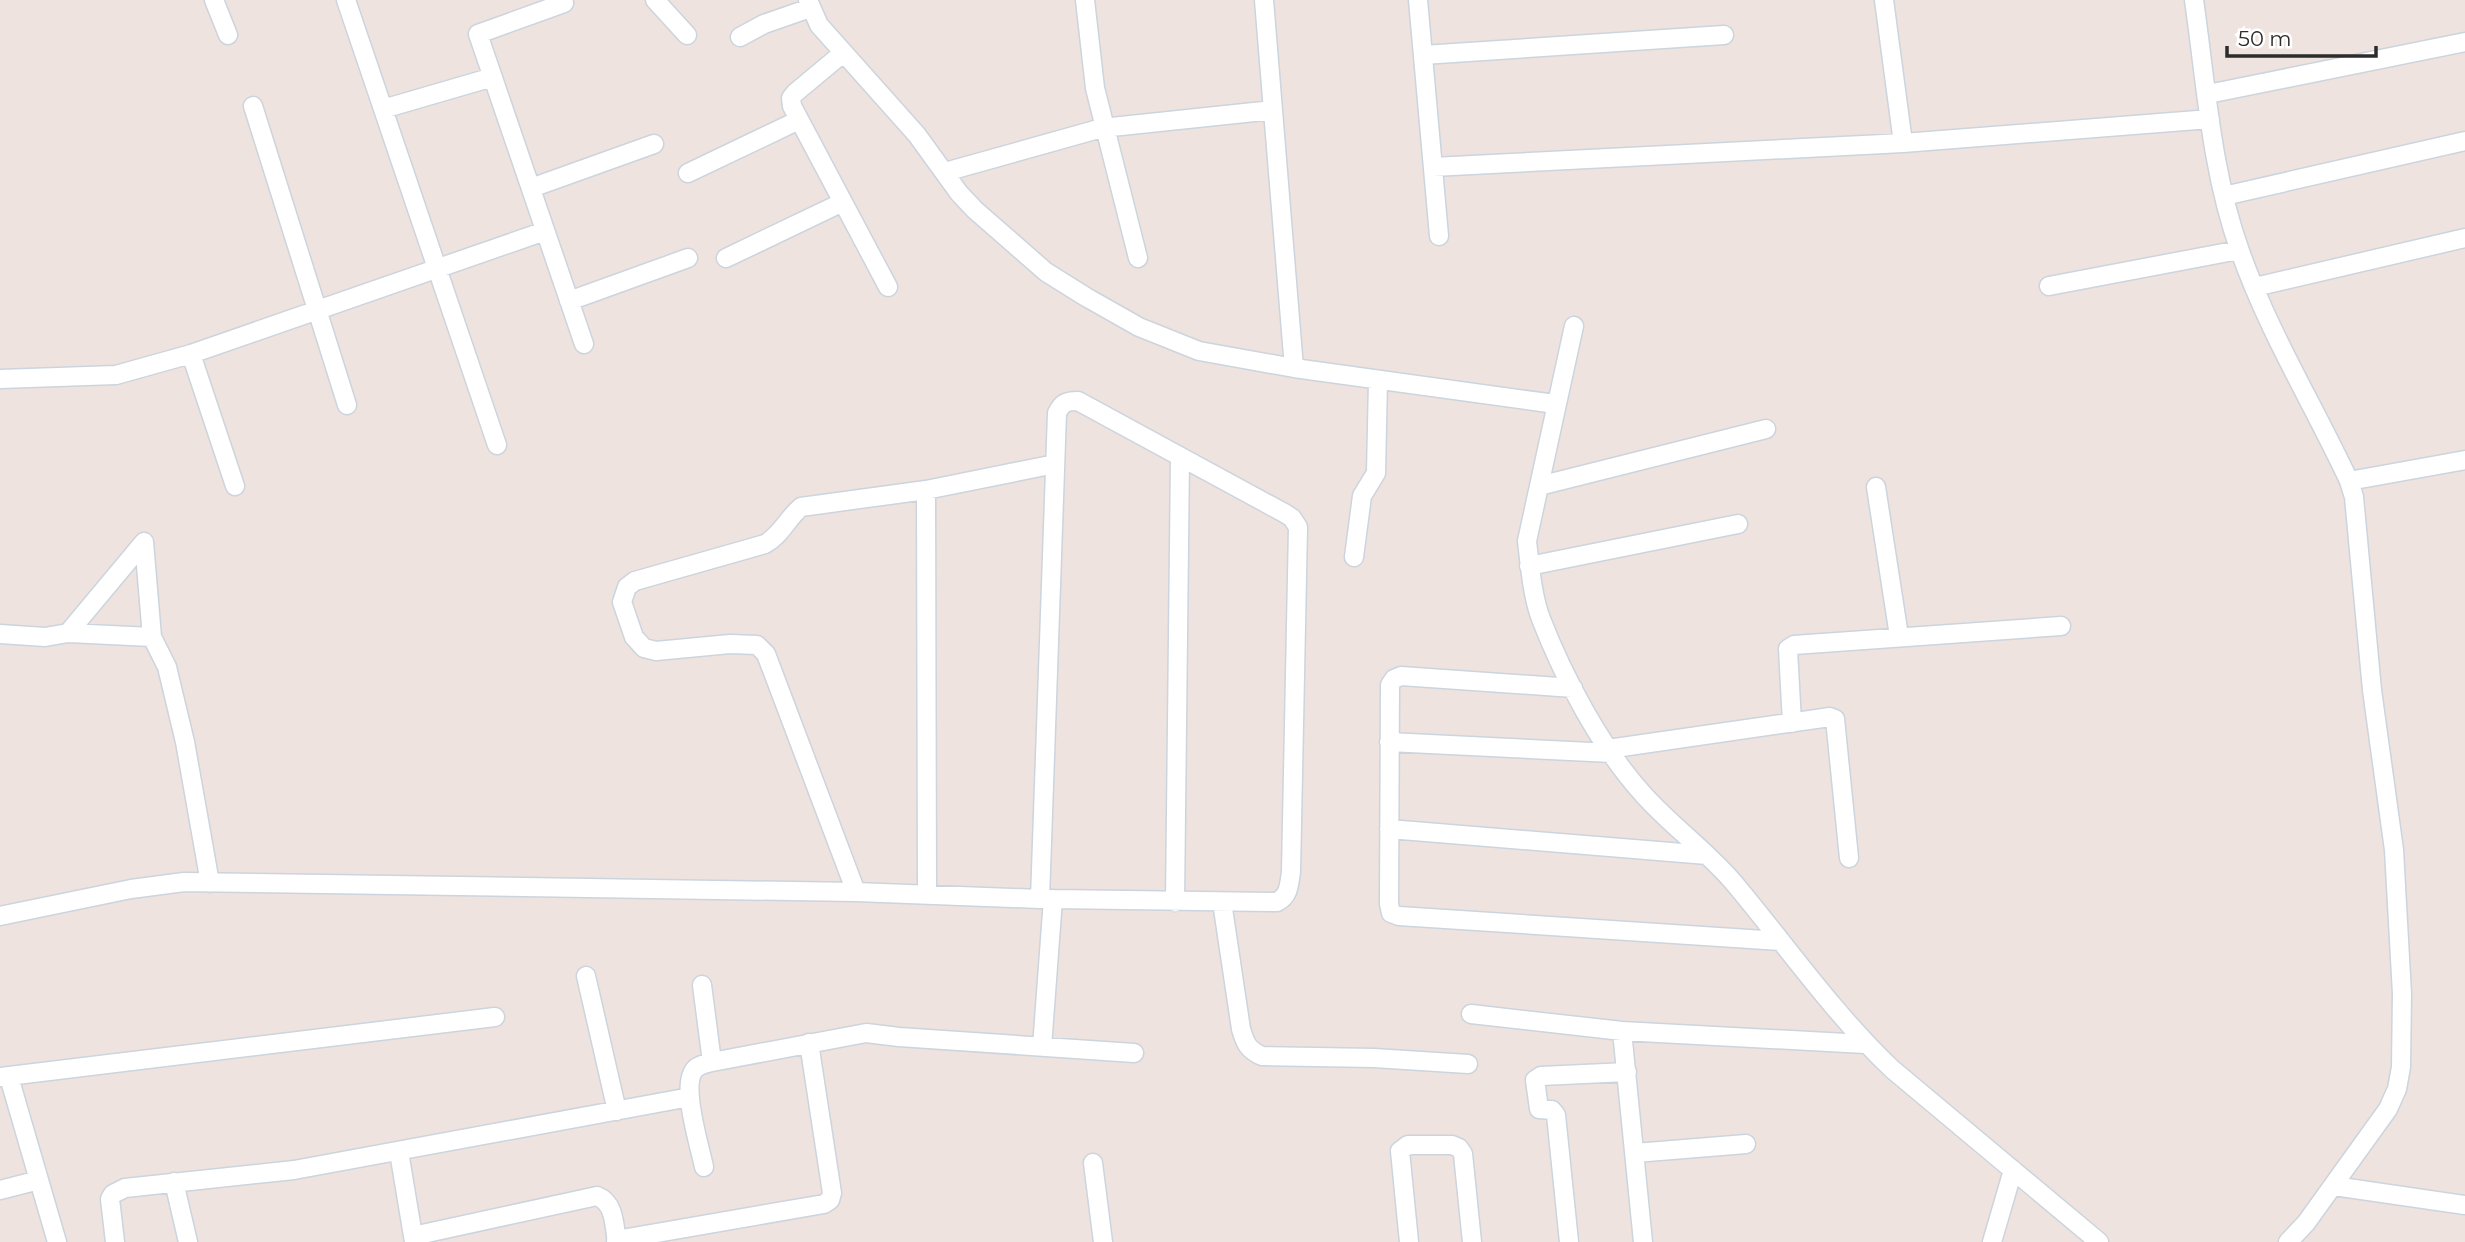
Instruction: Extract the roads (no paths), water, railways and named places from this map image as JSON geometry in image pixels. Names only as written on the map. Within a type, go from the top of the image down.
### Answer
[{"type":"street","points":[[214,0],[228,35]]},
{"type":"street","points":[[346,0],[497,445]]},
{"type":"street","points":[[655,0],[687,35]]},
{"type":"street","points":[[1085,0],[1095,88],[1138,258]]},
{"type":"street","points":[[1264,0],[1294,369]]},
{"type":"street","points":[[1418,0],[1439,236]]},
{"type":"street","points":[[1884,0],[1903,143]]},
{"type":"street","points":[[2194,0],[2210,119],[2224,196],[2239,250],[2349,481],[2354,497],[2372,691],[2394,850],[2402,993],[2401,1067],[2397,1089],[2388,1109],[2334,1185],[2288,1242]]},
{"type":"street","points":[[564,4],[478,34],[584,344]]},
{"type":"street","points":[[740,37],[809,4],[819,25],[917,135],[959,193],[1046,272],[1139,327],[1199,351],[1294,369],[1555,404]]},
{"type":"street","points":[[1423,55],[1724,34]]},
{"type":"street","points":[[2208,94],[2465,42]]},
{"type":"street","points":[[843,53],[791,98],[792,106],[888,286]]},
{"type":"street","points":[[383,109],[493,76]]},
{"type":"street","points":[[253,106],[347,405]]},
{"type":"street","points":[[945,172],[1106,127],[1273,110]]},
{"type":"street","points":[[1433,167],[1903,143],[2210,119]]},
{"type":"street","points":[[688,173],[799,120]]},
{"type":"street","points":[[2224,196],[2465,141]]},
{"type":"street","points":[[531,188],[654,145]]},
{"type":"street","points":[[726,258],[843,202]]},
{"type":"street","points":[[0,379],[116,374],[191,354],[545,232]]},
{"type":"street","points":[[2255,287],[2465,238]]},
{"type":"street","points":[[2049,286],[2239,250]]},
{"type":"street","points":[[569,301],[688,258]]},
{"type":"street","points":[[1574,326],[1527,541],[1540,617],[1573,688],[1610,751],[1641,792],[1732,880],[1865,1044],[2099,1242]]},
{"type":"street","points":[[191,354],[235,486]]},
{"type":"street","points":[[1354,557],[1362,496],[1376,473],[1378,380]]},
{"type":"street","points":[[0,916],[131,889],[184,882],[856,892],[1047,899],[1277,902],[1285,898],[1288,892],[1292,872],[1297,527],[1286,514],[1078,401],[1062,404],[1057,414],[1047,899],[1042,1047]]},
{"type":"street","points":[[1539,486],[1766,429]]},
{"type":"street","points":[[1175,902],[1180,457]]},
{"type":"street","points":[[2349,481],[2465,460]]},
{"type":"street","points":[[856,892],[762,649],[757,645],[730,644],[656,651],[644,648],[634,637],[622,602],[627,587],[635,581],[765,544],[775,538],[801,507],[926,490],[1055,464]]},
{"type":"street","points":[[1876,486],[1899,636]]},
{"type":"street","points":[[926,490],[927,894]]},
{"type":"street","points":[[1530,566],[1738,524]]},
{"type":"street","points":[[68,633],[144,542],[152,637],[167,667],[182,730],[210,883]]},
{"type":"street","points":[[1792,723],[1788,649],[1800,643],[2061,626]]},
{"type":"street","points":[[0,634],[45,637],[68,633],[152,637]]},
{"type":"street","points":[[1573,688],[1401,676],[1394,679],[1390,685],[1389,742],[1391,913],[1399,916],[1781,941]]},
{"type":"street","points":[[1389,742],[1610,751],[1830,717],[1835,719],[1849,858]]},
{"type":"street","points":[[1390,829],[1707,855]]},
{"type":"street","points":[[1222,902],[1241,1029],[1245,1043],[1252,1052],[1262,1056],[1374,1058],[1468,1064]]},
{"type":"street","points":[[586,976],[617,1111]]},
{"type":"street","points":[[702,985],[712,1062]]},
{"type":"street","points":[[1471,1014],[1622,1031],[1865,1044]]},
{"type":"street","points":[[57,1242],[4,1077],[495,1017]]},
{"type":"street","points":[[1622,1031],[1643,1242]]},
{"type":"street","points":[[704,1167],[690,1097],[691,1076],[696,1068],[712,1062],[866,1032],[899,1037],[1134,1054]]},
{"type":"street","points":[[399,1152],[414,1239],[597,1196],[606,1199],[610,1206],[617,1241],[824,1204],[830,1200],[832,1193],[809,1043]]},
{"type":"street","points":[[1569,1242],[1556,1115],[1552,1110],[1539,1110],[1535,1080],[1541,1076],[1627,1072]]},
{"type":"street","points":[[115,1242],[110,1199],[113,1194],[125,1188],[293,1170],[690,1097]]},
{"type":"street","points":[[1634,1153],[1746,1144]]},
{"type":"street","points":[[1409,1242],[1400,1151],[1408,1145],[1452,1145],[1459,1148],[1462,1154],[1472,1242]]},
{"type":"street","points":[[1093,1163],[1103,1242]]},
{"type":"street","points":[[1992,1242],[2013,1170]]},
{"type":"street","points":[[0,1190],[39,1180]]},
{"type":"street","points":[[174,1182],[188,1242]]},
{"type":"street","points":[[2334,1185],[2465,1205]]}]
